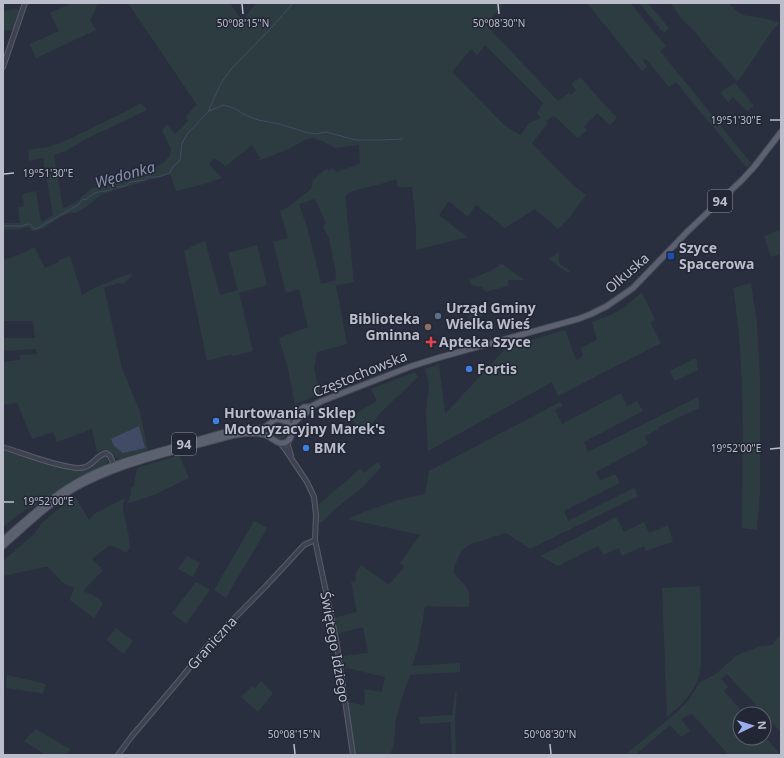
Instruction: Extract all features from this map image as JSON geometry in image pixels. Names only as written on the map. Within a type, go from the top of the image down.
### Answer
[{"type":"main road","name":"Olkuska","points":[[419,364],[578,319],[591,314],[614,301],[633,288],[688,231],[742,180],[781,132]]},
{"type":"main road","name":"Częstochowska","points":[[282,420],[289,418],[304,407],[310,407],[419,364]]},
{"type":"main road","name":"Częstochowska","points":[[292,432],[294,423],[307,412],[310,407]]},
{"type":"main road","name":"94","points":[[3,540],[61,492],[84,478],[114,465],[226,432],[241,429],[263,428],[276,420],[282,420]]},
{"type":"main road","points":[[282,420],[289,424],[292,432]]},
{"type":"main road","points":[[270,424],[268,432],[270,437]]},
{"type":"main road","name":"94","points":[[289,440],[292,432]]},
{"type":"main road","name":"94","points":[[3,546],[59,499],[76,488],[105,473],[138,462],[233,436],[260,433],[266,434],[279,443]]},
{"type":"main road","points":[[279,443],[289,440]]},
{"type":"street","points":[[3,67],[25,3]]},
{"type":"street","points":[[289,440],[291,457]]},
{"type":"street","name":"Świętego Idziego","points":[[279,443],[291,457],[314,497],[316,515],[314,540],[336,639],[353,755]]},
{"type":"street","points":[[3,447],[53,464],[76,468],[87,466],[100,455],[106,453],[110,456],[114,465]]},
{"type":"street","name":"Graniczna","points":[[118,755],[208,645],[263,590],[304,545],[314,540]]},
{"type":"shaded area","points":[[72,3],[98,3],[90,21],[96,30],[36,58],[30,44],[59,31],[50,13]]},
{"type":"shaded area","points":[[128,3],[230,3],[242,21],[256,3],[504,3],[486,25],[558,101],[569,93],[571,95],[576,90],[571,84],[580,77],[617,118],[610,125],[597,113],[584,127],[587,130],[578,138],[554,116],[546,121],[548,123],[532,143],[572,184],[586,195],[568,219],[558,229],[535,209],[505,228],[476,205],[468,217],[449,201],[439,215],[467,237],[416,250],[416,227],[412,187],[398,187],[396,179],[357,190],[345,196],[354,282],[336,285],[347,344],[317,352],[314,368],[320,394],[295,404],[288,369],[279,338],[308,327],[299,289],[286,293],[273,242],[288,238],[280,211],[287,208],[311,189],[313,180],[327,168],[328,171],[333,168],[336,172],[360,164],[359,145],[335,148],[313,138],[306,139],[289,149],[258,161],[260,158],[252,145],[226,166],[214,158],[209,164],[222,178],[208,183],[176,191],[170,174],[102,194],[76,213],[65,215],[38,230],[32,231],[29,227],[3,230],[3,223],[20,223],[18,207],[24,206],[22,194],[36,191],[41,222],[53,215],[43,158],[29,161],[28,150],[48,147],[65,141],[141,103],[147,110],[88,138],[68,150],[54,155],[63,208],[75,203],[92,188],[103,187],[129,180],[162,164],[170,156],[171,149],[162,130],[167,124],[175,134],[188,121],[186,117],[197,105]],"holes":[[[485,45],[543,103],[537,113],[541,118],[529,123],[521,135],[505,126],[452,72],[471,49],[477,55]],[[315,199],[326,223],[323,226],[329,238],[336,280],[321,284],[308,230],[299,204]]]},
{"type":"shaded area","points":[[587,3],[630,3],[666,46],[660,51],[751,163],[747,168],[676,82],[669,87],[646,59],[643,61],[647,67],[642,71]]},
{"type":"shaded area","points":[[639,3],[648,3],[669,28],[665,33],[661,30]]},
{"type":"shaded area","points":[[670,3],[728,3],[743,15],[780,22],[737,81],[682,19]]},
{"type":"shaded area","points":[[18,9],[19,12],[13,30],[3,31],[3,11]]},
{"type":"shaded area","points":[[735,83],[754,106],[747,111],[733,97],[728,102],[720,92]]},
{"type":"shaded area","points":[[781,230],[781,254],[771,257],[764,236]]},
{"type":"shaded area","points":[[205,241],[220,295],[238,290],[228,253],[257,245],[267,285],[239,293],[253,351],[233,356],[232,354],[207,361],[184,251]]},
{"type":"shaded area","points":[[34,247],[45,268],[70,256],[82,295],[94,288],[131,273],[132,276],[123,284],[118,283],[104,288],[122,368],[140,412],[148,450],[120,459],[105,449],[97,452],[92,429],[57,442],[53,432],[32,439],[17,403],[3,405],[3,362],[20,360],[20,355],[37,354],[36,349],[3,351],[3,338],[35,338],[33,321],[3,321],[3,260],[23,253]]},
{"type":"shaded area","points":[[559,252],[559,263],[570,271],[568,273],[549,259]]},
{"type":"shaded area","points":[[502,264],[524,280],[508,280],[508,286],[486,292],[482,287],[471,285],[469,280]]},
{"type":"shaded area","points":[[751,283],[757,323],[760,376],[760,492],[757,530],[742,528],[742,378],[733,288]]},
{"type":"shaded area","points":[[642,292],[655,320],[650,322],[661,343],[558,396],[552,382],[428,451],[426,414],[429,388],[425,369],[439,364],[445,414],[507,347],[565,330],[576,360],[583,356],[581,348],[597,340],[592,322],[613,314],[626,306]]},
{"type":"shaded area","points":[[481,307],[483,316],[469,320],[466,311]]},
{"type":"shaded area","points":[[693,359],[697,359],[698,370],[675,381],[670,371]]},
{"type":"shaded area","points":[[415,372],[418,377],[361,432],[350,417],[377,401],[371,389]]},
{"type":"shaded area","points":[[621,393],[627,406],[637,401],[643,411],[584,442],[588,452],[698,397],[699,408],[659,427],[659,429],[645,436],[648,444],[596,472],[600,481],[615,474],[620,483],[564,511],[568,521],[634,488],[638,496],[530,549],[506,533],[471,544],[461,552],[454,567],[454,573],[467,588],[470,600],[469,607],[425,606],[418,647],[412,666],[460,663],[460,672],[410,675],[396,719],[394,743],[390,755],[355,755],[347,702],[362,705],[365,703],[364,689],[382,692],[385,677],[343,667],[343,656],[368,653],[363,627],[336,634],[333,618],[357,612],[351,582],[356,581],[355,574],[361,565],[389,585],[404,567],[400,563],[420,535],[348,519],[398,500],[425,494],[429,471],[560,402],[562,406],[555,410],[562,424]]},
{"type":"shaded area","points":[[276,423],[286,426],[288,429],[287,435],[282,439],[278,439],[271,433],[272,426]]},
{"type":"shaded area","points":[[3,450],[43,464],[81,470],[88,468],[102,457],[106,457],[108,461],[105,465],[70,482],[40,504],[25,510],[3,527]]},
{"type":"shaded area","points":[[179,455],[189,478],[156,494],[127,504],[131,494],[130,489],[134,486],[137,468]]},
{"type":"shaded area","points":[[378,462],[381,467],[363,487],[341,504],[323,521],[318,523],[319,504],[360,469],[364,473]]},
{"type":"shaded area","points":[[75,496],[89,520],[94,514],[125,499],[123,510],[130,548],[126,552],[110,545],[92,559],[103,570],[83,591],[97,598],[103,604],[94,618],[70,600],[74,588],[62,582],[48,567],[3,576],[3,561],[35,533],[41,524]]},
{"type":"shaded area","points":[[616,517],[624,532],[644,522],[649,533],[668,525],[673,542],[646,551],[644,546],[622,556],[619,548],[603,555],[598,546],[558,566],[541,556]]},
{"type":"shaded area","points":[[254,521],[267,528],[226,598],[214,590]]},
{"type":"shaded area","points":[[187,556],[200,563],[193,577],[178,569]]},
{"type":"shaded area","points":[[196,582],[210,590],[186,624],[172,613]]},
{"type":"shaded area","points":[[700,586],[701,659],[699,678],[688,697],[667,717],[662,588]]},
{"type":"shaded area","points":[[116,628],[133,641],[124,654],[106,640]]},
{"type":"shaded area","points":[[781,634],[781,732],[772,722],[772,706],[757,706],[727,674],[721,679],[728,687],[724,691],[737,706],[732,706],[732,746],[772,745],[781,755],[729,755],[692,714],[681,719],[690,731],[681,737],[670,725],[635,755],[625,755],[676,713],[688,701],[700,682],[716,674],[737,655],[761,646],[772,645]]},
{"type":"shaded area","points":[[7,675],[46,685],[42,695],[40,693],[6,688]]},
{"type":"shaded area","points":[[261,681],[273,693],[258,712],[241,697],[252,686],[255,688]]},
{"type":"shaded area","points":[[457,690],[455,719],[456,755],[452,755],[451,722],[420,724],[419,717],[452,715]]},
{"type":"shaded area","points":[[36,729],[70,749],[67,755],[46,755],[24,741]]},
{"type":"water","points":[[139,426],[145,448],[123,453],[114,446],[111,439]]},
{"type":"waterway","name":"Wędonka","points":[[3,226],[21,226],[30,224],[34,229],[36,229],[78,205],[83,199],[86,200],[97,192],[110,190],[114,187],[125,186],[130,182],[145,180],[147,177],[158,177],[170,173],[172,168],[180,160],[182,143],[188,133],[208,112],[221,83],[232,68],[274,25],[293,3]]},
{"type":"waterway","points":[[209,111],[224,105],[234,108],[247,116],[258,120],[280,124],[315,134],[326,132],[356,140],[402,139]]},
{"type":"place","name":"Szyce Spacerowa","points":[[671,256]]},
{"type":"place","name":"Urząd Gminy Wielka Wieś","points":[[438,316]]},
{"type":"place","name":"Biblioteka Gminna","points":[[428,327]]},
{"type":"place","name":"Apteka Szyce","points":[[431,342]]},
{"type":"place","name":"Fortis","points":[[469,369]]},
{"type":"place","name":"Hurtowania i Sklep Motoryzacyjny Marek's","points":[[216,421]]},
{"type":"place","name":"BMK","points":[[306,448]]}]
